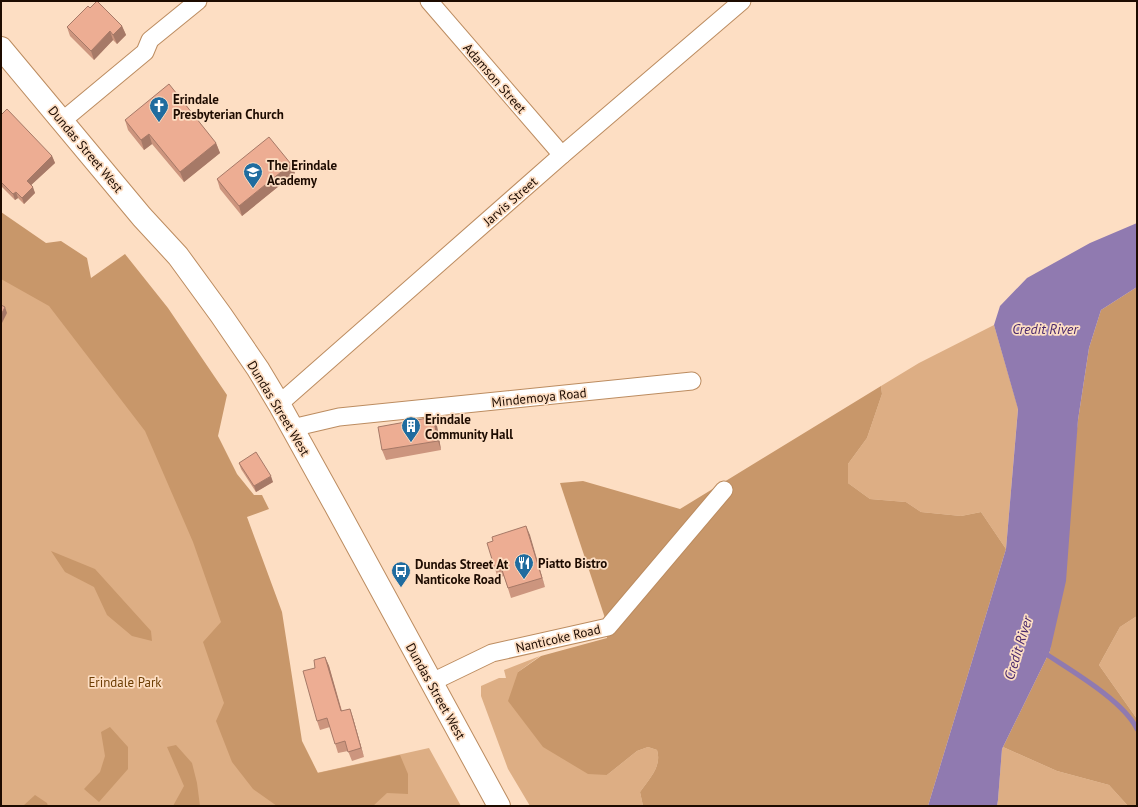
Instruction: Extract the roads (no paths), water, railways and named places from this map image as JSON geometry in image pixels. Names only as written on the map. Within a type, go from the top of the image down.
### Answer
[{"type":"main road","name":"Dundas Street West","points":[[1,48],[142,217],[178,256],[221,315],[279,404],[500,806]]},
{"type":"street","points":[[62,121],[145,52],[150,40],[198,1]]},
{"type":"street","name":"Adamson Street","points":[[428,1],[562,155]]},
{"type":"street","name":"Jarvis Street","points":[[279,404],[562,155],[742,1]]},
{"type":"street","name":"Mindemoya Road","points":[[292,428],[339,417],[692,381]]},
{"type":"street","name":"Nanticoke Road","points":[[432,682],[492,654],[608,627],[724,490]]},
{"type":"water","name":"Credit River","points":[[1137,223],[1137,287],[1101,310],[1089,348],[1078,420],[1066,581],[1050,651],[1002,749],[997,806],[928,806],[1006,549],[1018,409],[994,325],[1000,306],[1027,278],[1090,243]]},
{"type":"waterway","points":[[1043,652],[1095,686],[1120,707],[1137,729]]},
{"type":"place","name":"Erindale Presbyterian Church","points":[[159,123]]},
{"type":"place","name":"The Erindale Academy","points":[[253,189]]},
{"type":"place","name":"Erindale Community Hall","points":[[411,443]]},
{"type":"place","name":"Piatto Bistro","points":[[524,580]]},
{"type":"place","name":"Dundas Street At Nanticoke Road","points":[[401,588]]},
{"type":"park label","name":"Erindale Park","points":[[125,682]]}]
